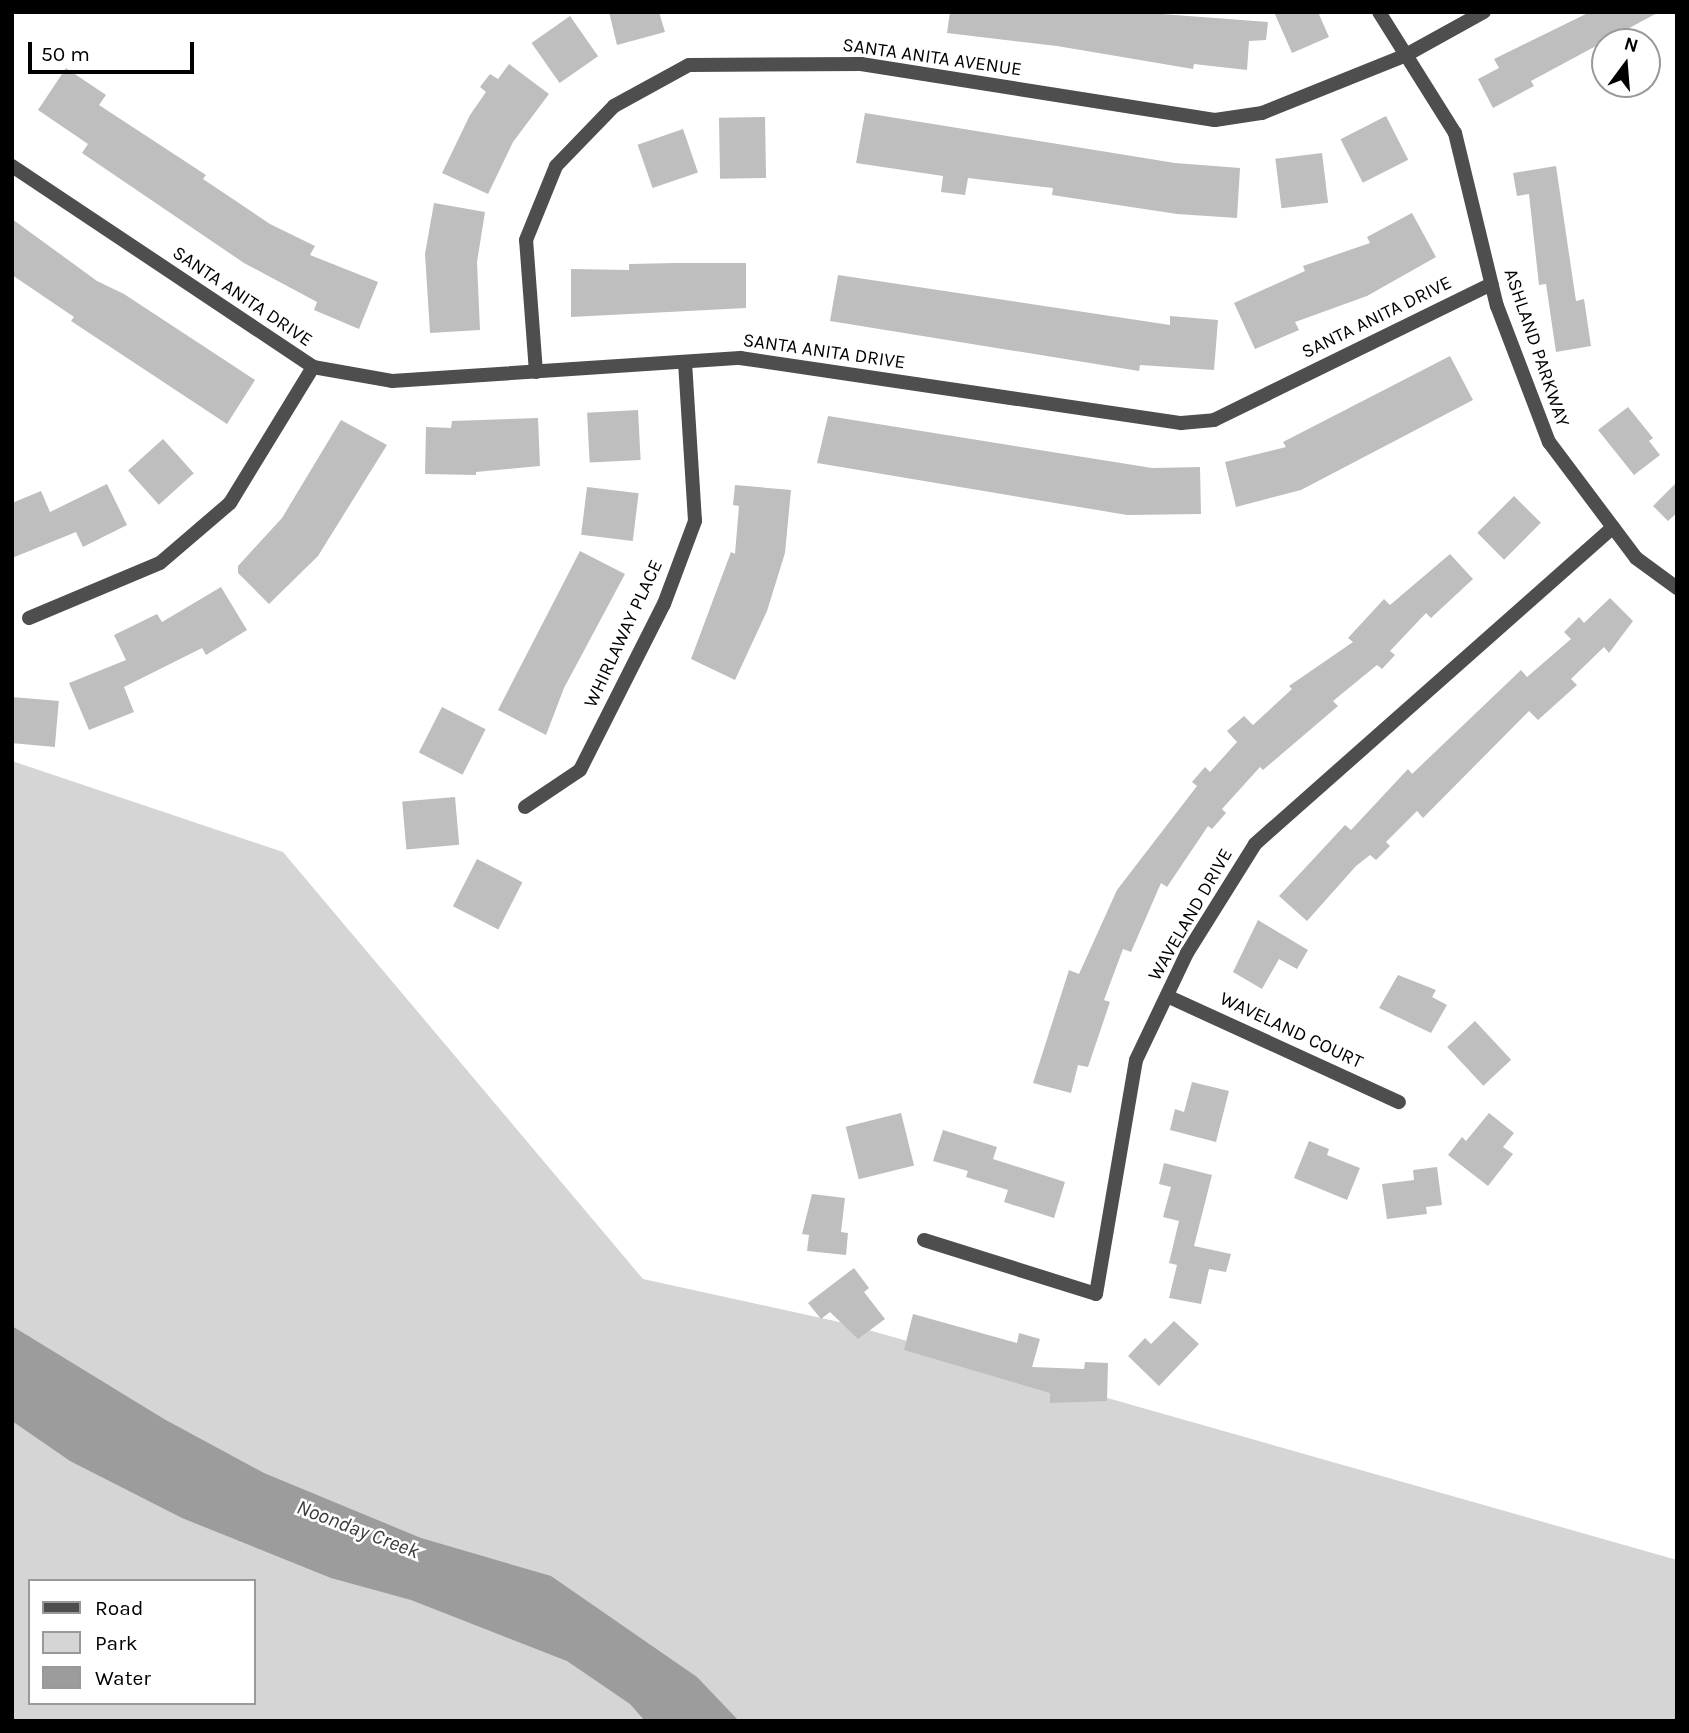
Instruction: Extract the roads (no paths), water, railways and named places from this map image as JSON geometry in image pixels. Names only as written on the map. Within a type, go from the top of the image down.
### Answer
[{"type":"street","name":"ASHLAND PARKWAY","points":[[1379,12],[1455,133],[1491,284],[1549,442],[1636,558],[1677,588]]},
{"type":"street","name":"SANTA ANITA AVENUE","points":[[536,372],[526,240],[556,166],[614,106],[690,65],[861,64],[1214,120],[1262,113],[1406,55],[1484,12]]},
{"type":"street","name":"SANTA ANITA DRIVE","points":[[12,166],[313,367],[392,381],[740,358],[1181,423],[1214,420],[1491,284]]},
{"type":"street","name":"WHIRLAWAY PLACE","points":[[525,807],[580,770],[664,604],[695,520],[685,362]]},
{"type":"street","points":[[29,618],[160,563],[230,503],[313,367]]},
{"type":"street","name":"WAVELAND DRIVE","points":[[924,1240],[1097,1294],[1136,1060],[1187,953],[1255,845],[1613,527]]},
{"type":"street","name":"WAVELAND COURT","points":[[1167,996],[1399,1102]]},
{"type":"water","name":"Noonday Creek","points":[[12,1326],[164,1419],[264,1473],[421,1538],[551,1576],[697,1677],[739,1721],[645,1721],[630,1704],[567,1661],[411,1600],[331,1578],[182,1518],[70,1461],[12,1421]]}]
